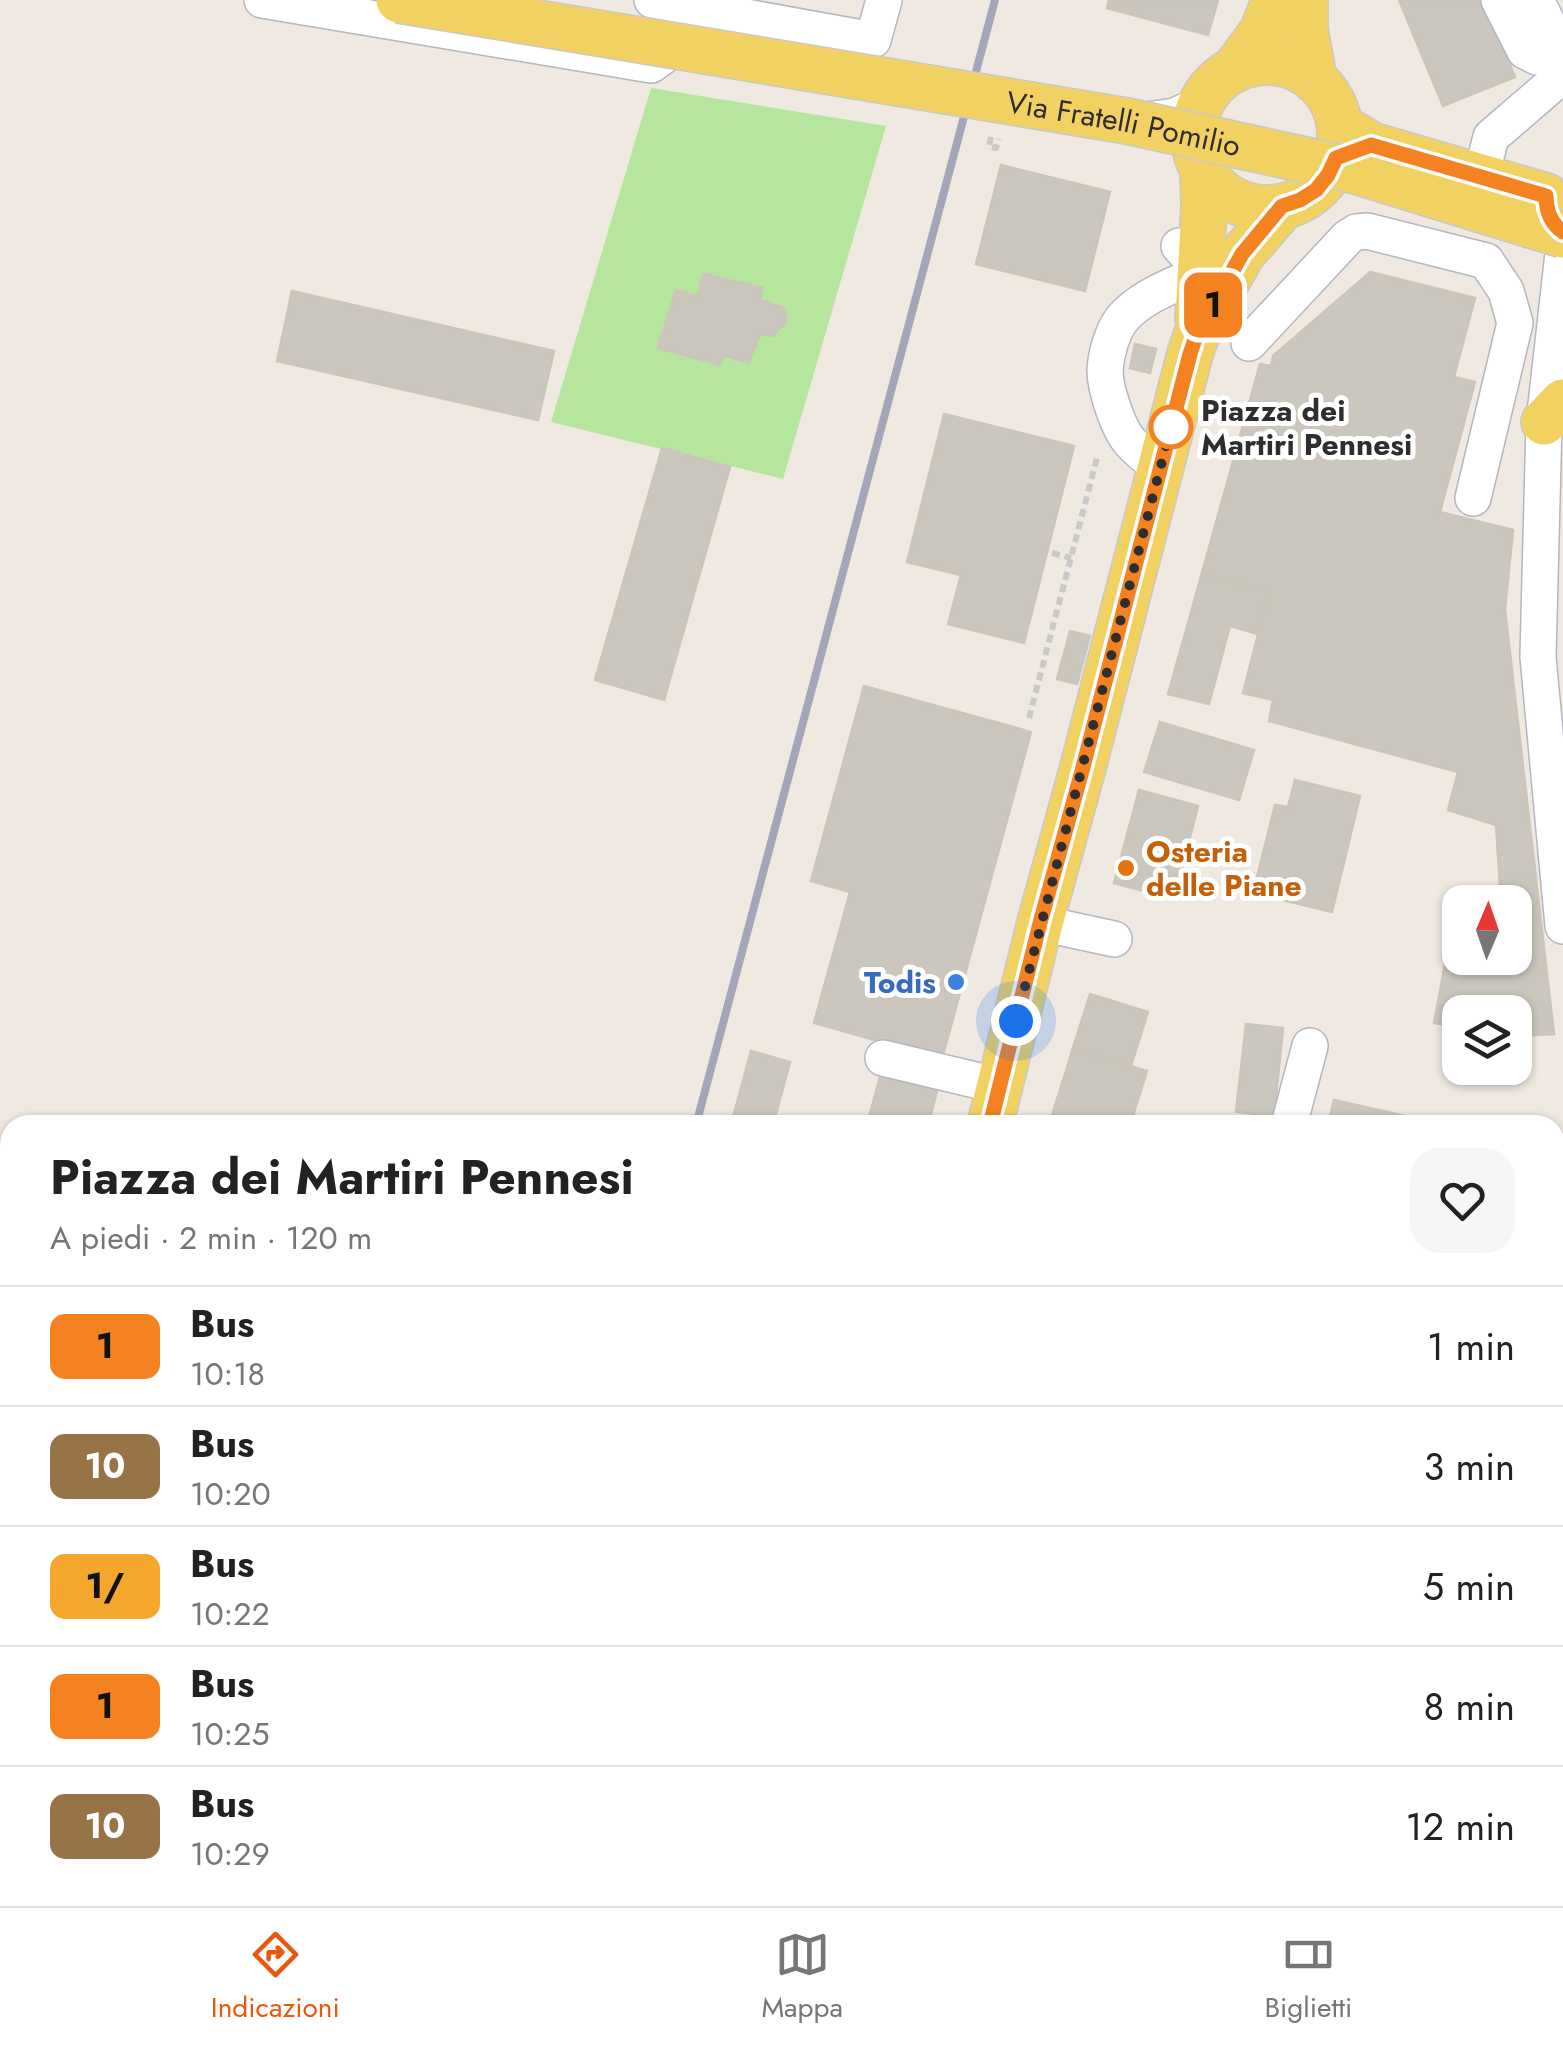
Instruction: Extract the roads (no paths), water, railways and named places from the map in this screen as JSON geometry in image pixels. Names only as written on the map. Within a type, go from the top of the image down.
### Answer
[{"type":"main road","name":"Via Fratelli Pomilio","points":[[399,0],[1142,124],[1356,171],[1559,208]]},
{"type":"main road","points":[[1196,336],[1190,259],[1204,206],[1194,141],[1195,122],[1211,88],[1234,70],[1262,32],[1275,0]]},
{"type":"main road","points":[[1305,0],[1305,30],[1314,79]]},
{"type":"main road","points":[[1234,70],[1254,63],[1276,63],[1296,68],[1314,79],[1336,108],[1349,143]]},
{"type":"main road","points":[[1349,143],[1492,179],[1559,208]]},
{"type":"main road","points":[[1200,165],[1217,188],[1236,202],[1259,208],[1282,206],[1316,190],[1349,143]]},
{"type":"main road","points":[[995,1106],[1196,336],[1242,254],[1282,206]]},
{"type":"street","points":[[262,0],[651,65],[724,13]]},
{"type":"street","points":[[652,0],[873,40],[884,0]]},
{"type":"street","points":[[1499,0],[1525,51],[1537,57],[1550,51],[1552,32],[1536,0]]},
{"type":"street","points":[[1473,498],[1515,323],[1506,290],[1486,261],[1492,179],[1490,137],[1563,75]]},
{"type":"street","points":[[1249,342],[1356,232],[1367,231],[1486,261]]},
{"type":"street","points":[[1563,254],[1538,657],[1563,926]]},
{"type":"street","points":[[1160,468],[1128,440],[1112,404],[1105,371],[1113,336],[1122,320],[1190,259]]},
{"type":"street","points":[[1040,923],[1114,939]]},
{"type":"street","points":[[1292,1115],[1310,1046]]},
{"type":"street","points":[[884,1058],[995,1106]]},
{"type":"railway","points":[[699,1115],[995,0]]},
{"type":"place","name":"Piazza dei Martiri Pennesi","points":[[1171,427]]},
{"type":"place","name":"Osteria delle Piane","points":[[1126,868]]},
{"type":"place","name":"Todis","points":[[956,982]]}]
